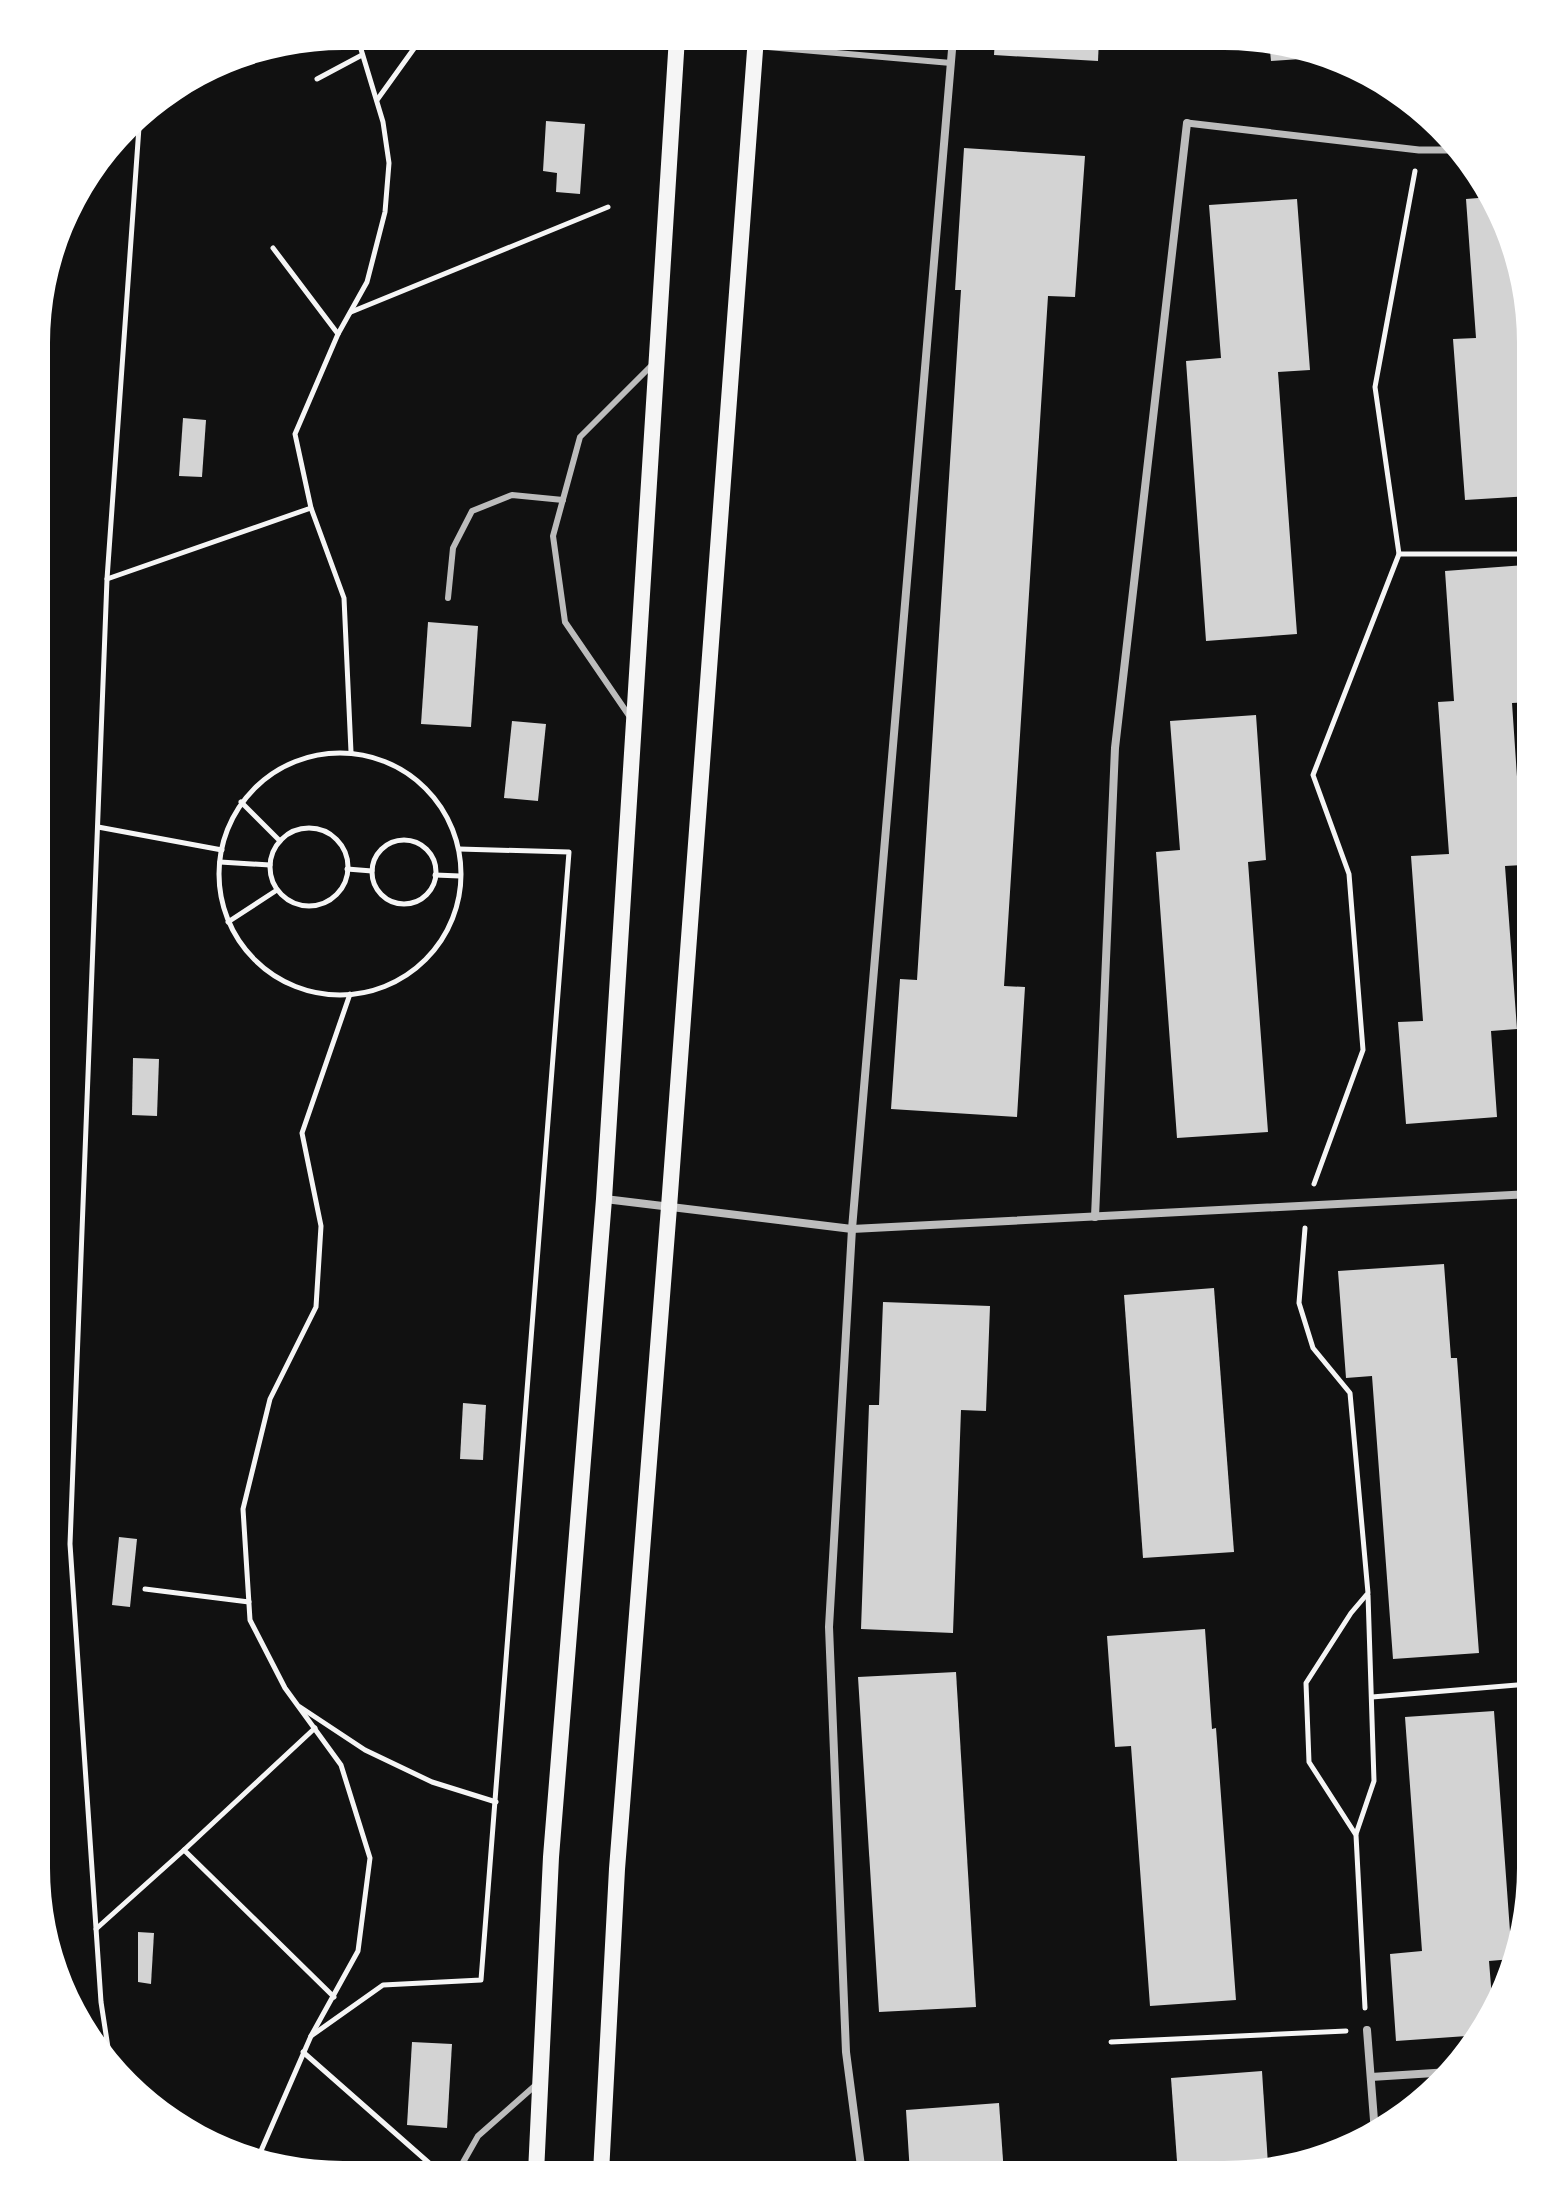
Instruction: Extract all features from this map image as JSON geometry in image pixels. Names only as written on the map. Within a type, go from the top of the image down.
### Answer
[{"type":"main road","points":[[537,2161],[551,1857],[604,1199],[676,50]]},
{"type":"main road","points":[[602,2161],[617,1869],[754,50]]},
{"type":"street","points":[[860,2161],[846,2052],[829,1627],[852,1229],[952,50]]},
{"type":"street","points":[[1095,1217],[1115,748],[1187,123],[1419,150],[1444,150]]},
{"type":"street","points":[[604,1199],[852,1229],[1517,1195]]},
{"type":"street","points":[[1367,2030],[1374,2120]]},
{"type":"street","points":[[1371,2077],[1433,2073]]},
{"type":"lane","points":[[830,50],[951,63]]},
{"type":"lane","points":[[634,723],[565,622],[553,536],[580,437],[656,361]]},
{"type":"lane","points":[[448,598],[453,548],[472,511],[512,495],[563,500]]},
{"type":"lane","points":[[464,2161],[478,2136],[541,2081]]},
{"type":"path","points":[[351,752],[344,598],[311,508],[295,434],[338,334],[367,282],[385,212],[389,163],[361,50]]},
{"type":"path","points":[[376,101],[413,50]]},
{"type":"path","points":[[317,79],[363,55]]},
{"type":"path","points":[[107,2041],[101,2002],[70,1544],[107,579],[139,134]]},
{"type":"path","points":[[1111,2042],[1367,2030],[1356,1835],[1374,1781],[1372,1697],[1368,1593],[1350,1393],[1313,1348],[1299,1303],[1307,1206],[1363,1050],[1349,874],[1313,775],[1399,554],[1375,387],[1419,150]]},
{"type":"path","points":[[350,312],[608,207]]},
{"type":"path","points":[[273,248],[338,334]]},
{"type":"path","points":[[107,579],[311,508]]},
{"type":"path","points":[[1399,554],[1517,554]]},
{"type":"path","points":[[351,752],[388,762],[421,783],[445,813],[459,849],[461,888],[450,925],[429,957],[399,981],[363,994],[324,995],[284,983],[250,958],[228,922],[218,881],[222,840],[241,802],[271,773],[309,756],[351,752]]},
{"type":"path","points":[[241,802],[280,841]]},
{"type":"path","points":[[98,827],[222,850]]},
{"type":"path","points":[[316,829],[328,833],[345,852],[347,869],[342,888],[324,903],[311,906],[299,905],[277,890],[270,865],[280,841],[291,833],[316,829]]},
{"type":"path","points":[[400,840],[410,841],[428,852],[434,862],[435,875],[429,893],[420,900],[400,904],[382,896],[375,888],[372,871],[375,858],[382,850],[400,840]]},
{"type":"path","points":[[311,2036],[383,1985],[481,1980],[569,852],[459,849]]},
{"type":"path","points":[[220,862],[270,865]]},
{"type":"path","points":[[347,869],[372,871]]},
{"type":"path","points":[[435,875],[460,876]]},
{"type":"path","points":[[228,922],[277,890]]},
{"type":"path","points":[[262,2149],[303,2052],[358,1951],[370,1858],[341,1765],[285,1688],[250,1620],[243,1509],[270,1399],[316,1307],[321,1226],[302,1133],[350,994]]},
{"type":"path","points":[[145,1589],[249,1602]]},
{"type":"path","points":[[1356,1835],[1309,1762],[1306,1683],[1351,1613],[1368,1593]]},
{"type":"path","points":[[1372,1697],[1517,1685]]},
{"type":"path","points":[[297,1704],[365,1750],[432,1782],[496,1802]]},
{"type":"path","points":[[96,1929],[315,1728]]},
{"type":"path","points":[[184,1850],[334,1997]]},
{"type":"path","points":[[303,2052],[426,2161]]},
{"type":"building","points":[[994,50],[1098,50],[1098,61],[994,55]]},
{"type":"building","points":[[1270,54],[1297,59],[1271,61]]},
{"type":"building","points":[[546,121],[585,124],[580,194],[556,192],[557,173],[543,171]]},
{"type":"building","points":[[964,148],[1085,156],[1075,297],[1048,296],[1004,986],[1025,987],[1017,1117],[891,1109],[900,979],[917,980],[961,290],[955,290]]},
{"type":"building","points":[[1479,198],[1487,214],[1511,286],[1517,343],[1517,497],[1465,500],[1453,339],[1476,338],[1466,199]]},
{"type":"building","points":[[1297,199],[1310,370],[1278,372],[1297,634],[1206,641],[1186,361],[1221,358],[1209,205]]},
{"type":"building","points":[[183,418],[206,420],[202,477],[179,476]]},
{"type":"building","points":[[1517,566],[1517,703],[1512,703],[1517,777],[1517,865],[1505,866],[1517,1029],[1491,1031],[1497,1117],[1406,1124],[1398,1022],[1423,1021],[1411,856],[1449,854],[1438,702],[1454,701],[1445,571]]},
{"type":"building","points":[[428,622],[478,626],[471,727],[421,724]]},
{"type":"building","points":[[1256,715],[1266,860],[1248,862],[1268,1132],[1177,1138],[1156,852],[1180,850],[1170,721]]},
{"type":"building","points":[[512,721],[546,724],[538,801],[504,798]]},
{"type":"building","points":[[133,1058],[159,1059],[157,1116],[132,1115]]},
{"type":"building","points":[[1444,1264],[1451,1358],[1457,1358],[1479,1653],[1393,1659],[1372,1376],[1346,1378],[1338,1271]]},
{"type":"building","points":[[1214,1288],[1234,1552],[1143,1558],[1124,1295]]},
{"type":"building","points":[[883,1302],[990,1306],[986,1411],[961,1410],[953,1633],[861,1629],[869,1405],[879,1405]]},
{"type":"building","points":[[463,1403],[486,1405],[483,1460],[460,1459]]},
{"type":"building","points":[[119,1537],[137,1539],[130,1607],[112,1605]]},
{"type":"building","points":[[1205,1629],[1212,1729],[1216,1728],[1236,2000],[1150,2006],[1131,1746],[1115,1747],[1107,1636]]},
{"type":"building","points":[[956,1672],[976,2007],[879,2012],[858,1677]]},
{"type":"building","points":[[1494,1711],[1510,1930],[1502,1960],[1489,1961],[1491,1988],[1464,2036],[1396,2041],[1390,1954],[1422,1951],[1405,1717]]},
{"type":"building","points":[[138,1932],[154,1933],[151,1984],[138,1982]]},
{"type":"building","points":[[412,2042],[452,2044],[447,2128],[407,2125]]},
{"type":"building","points":[[1262,2071],[1267,2157],[1177,2161],[1171,2078]]},
{"type":"building","points":[[999,2103],[1003,2161],[909,2161],[906,2110]]}]
